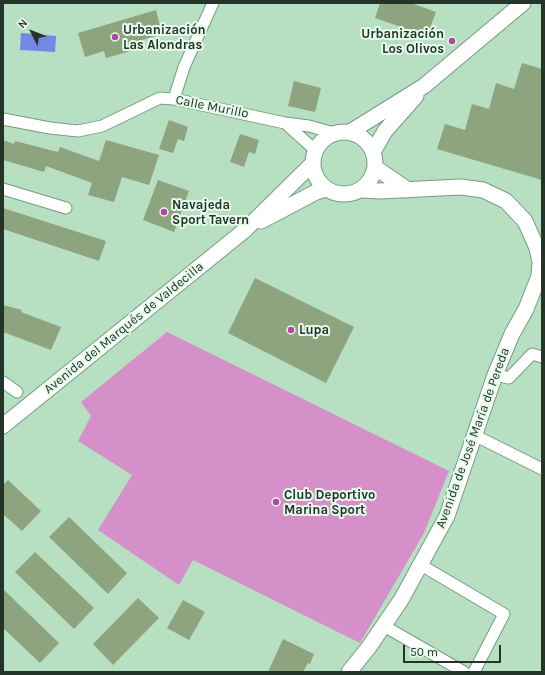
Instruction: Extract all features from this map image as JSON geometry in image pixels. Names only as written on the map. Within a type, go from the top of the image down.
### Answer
[{"type":"main road","points":[[350,132],[424,86],[523,3]]},
{"type":"main road","points":[[373,152],[386,131],[424,86]]},
{"type":"main road","points":[[350,132],[364,140],[373,152],[376,168],[368,184],[362,190],[347,195],[335,193],[326,189],[318,180],[314,172],[314,157],[323,140],[334,133],[350,132]]},
{"type":"main road","name":"Avenida del Marqués de Valdecilla","points":[[3,426],[245,230],[314,157]]},
{"type":"main road","points":[[376,168],[408,190]]},
{"type":"main road","name":"Avenida de José María de Pereda","points":[[349,672],[384,626],[421,565],[447,516],[495,375],[512,334],[526,310],[541,275],[540,255],[536,233],[506,201],[483,190],[461,187],[380,191],[362,190]]},
{"type":"main road","name":"Avenida del Marqués de Valdecilla","points":[[245,230],[316,192],[326,189]]},
{"type":"street","points":[[174,99],[184,67],[213,3]]},
{"type":"street","name":"Calle Murillo","points":[[3,119],[50,128],[78,131],[102,126],[160,98],[174,99],[285,123],[309,126],[334,133]]},
{"type":"street","points":[[285,123],[314,157]]},
{"type":"street","points":[[3,189],[66,208]]},
{"type":"street","points":[[495,375],[509,378],[532,354],[542,357]]},
{"type":"street","points":[[3,382],[17,392]]},
{"type":"street","points":[[474,435],[542,469]]},
{"type":"street","points":[[421,565],[504,614],[474,672]]},
{"type":"street","points":[[384,626],[464,672]]},
{"type":"shaded area","name":"Club Deportivo Marina Sport","points":[[167,332],[449,471],[424,533],[360,643],[193,560],[179,585],[98,530],[132,475],[78,441],[91,416],[81,402]]},
{"type":"water","points":[[21,33],[56,36],[55,52],[20,50]]},
{"type":"building","points":[[380,3],[411,3],[436,12],[427,36],[375,18]]},
{"type":"building","name":"Urbanización Las Alondras","points":[[156,10],[162,34],[139,41],[141,48],[106,58],[104,51],[85,57],[78,33]]},
{"type":"building","points":[[522,63],[542,69],[542,180],[437,149],[445,124],[465,130],[472,104],[489,109],[496,83],[514,89]]},
{"type":"building","points":[[294,81],[321,88],[315,112],[288,106]]},
{"type":"building","points":[[169,120],[188,127],[184,141],[178,139],[173,153],[159,149]]},
{"type":"building","points":[[240,134],[259,140],[255,154],[249,152],[244,167],[230,162]]},
{"type":"building","points":[[3,140],[14,144],[15,141],[58,152],[60,147],[99,161],[106,140],[159,155],[149,185],[122,177],[114,202],[88,195],[92,183],[46,166],[44,172],[3,160]]},
{"type":"building","name":"Navajeda Sport Tavern","points":[[158,180],[189,191],[174,232],[143,220]]},
{"type":"building","points":[[3,208],[106,241],[99,261],[3,229]]},
{"type":"building","name":"Lupa","points":[[255,278],[354,327],[326,383],[228,333]]},
{"type":"building","points":[[3,305],[22,310],[21,312],[61,327],[51,350],[3,332]]},
{"type":"building","points":[[8,480],[41,511],[22,531],[3,514],[3,485]]},
{"type":"building","points":[[69,517],[127,573],[108,594],[49,537]]},
{"type":"building","points":[[35,552],[94,608],[74,629],[15,572]]},
{"type":"building","points":[[3,589],[59,643],[40,663],[3,628]]},
{"type":"building","points":[[138,598],[159,618],[113,665],[93,644]]},
{"type":"building","points":[[183,600],[205,612],[189,640],[167,628]]},
{"type":"building","points":[[283,639],[314,654],[310,664],[308,663],[303,672],[268,672]]},
{"type":"place","name":"Urbanización Las Alondras","points":[[115,37]]},
{"type":"place","name":"Urbanización Los Olivos","points":[[452,41]]},
{"type":"place","name":"Navajeda Sport Tavern","points":[[164,212]]},
{"type":"place","name":"Lupa","points":[[291,330]]},
{"type":"place","name":"Club Deportivo Marina Sport","points":[[276,502]]}]
